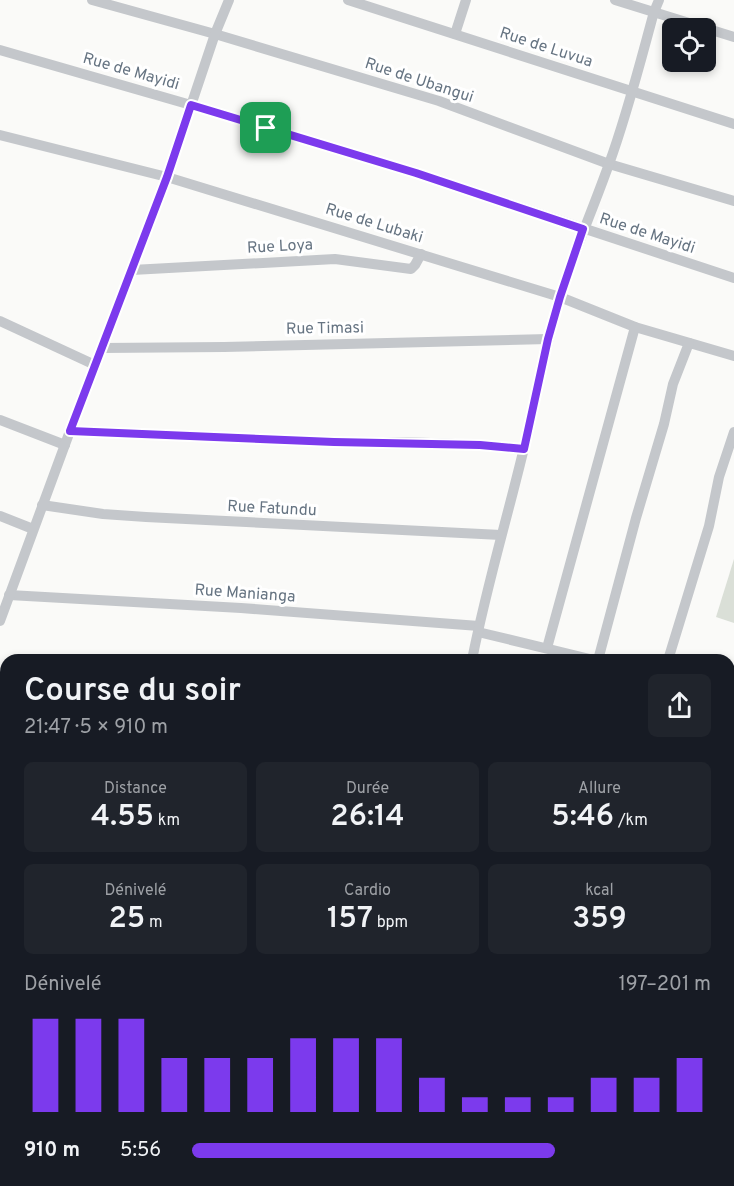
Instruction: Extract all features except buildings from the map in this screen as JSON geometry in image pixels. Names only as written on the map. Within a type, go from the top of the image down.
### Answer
[{"type":"street","name":"Rue de Ubangui","points":[[92,0],[439,101],[609,164],[734,201]]},
{"type":"street","points":[[0,621],[6,598],[167,177],[214,34],[229,0]]},
{"type":"street","name":"Rue de Luvua","points":[[348,0],[734,124]]},
{"type":"street","points":[[455,34],[466,0]]},
{"type":"street","points":[[615,0],[734,37]]},
{"type":"street","points":[[473,654],[524,449],[548,339],[583,229],[609,164],[659,0]]},
{"type":"street","name":"Rue de Mayidi","points":[[0,50],[416,173],[734,278]]},
{"type":"street","name":"Rue de Lubaki","points":[[0,135],[167,177],[560,297],[635,327],[734,356]]},
{"type":"street","name":"Rue Loya","points":[[132,270],[335,259],[411,269],[421,255]]},
{"type":"street","points":[[0,321],[95,365]]},
{"type":"street","points":[[547,648],[635,327]]},
{"type":"street","name":"Rue Timasi","points":[[102,348],[548,339]]},
{"type":"street","points":[[598,654],[661,434],[673,384],[689,343]]},
{"type":"street","points":[[0,420],[65,445]]},
{"type":"street","points":[[70,431],[334,442],[480,445],[524,449]]},
{"type":"street","points":[[670,654],[710,526],[719,477],[734,432]]},
{"type":"street","name":"Rue Fatundu","points":[[42,505],[103,514],[146,517],[501,535]]},
{"type":"street","points":[[0,516],[33,529]]},
{"type":"street","name":"Rue Manianga","points":[[6,598],[252,609],[478,629],[572,654]]},
{"type":"shaded area","points":[[734,559],[734,623],[716,617]]},
{"type":"route","points":[[191,105],[266,128],[416,173],[583,229],[548,339],[524,449],[406,442],[334,442],[70,431],[167,177],[191,105]]}]
